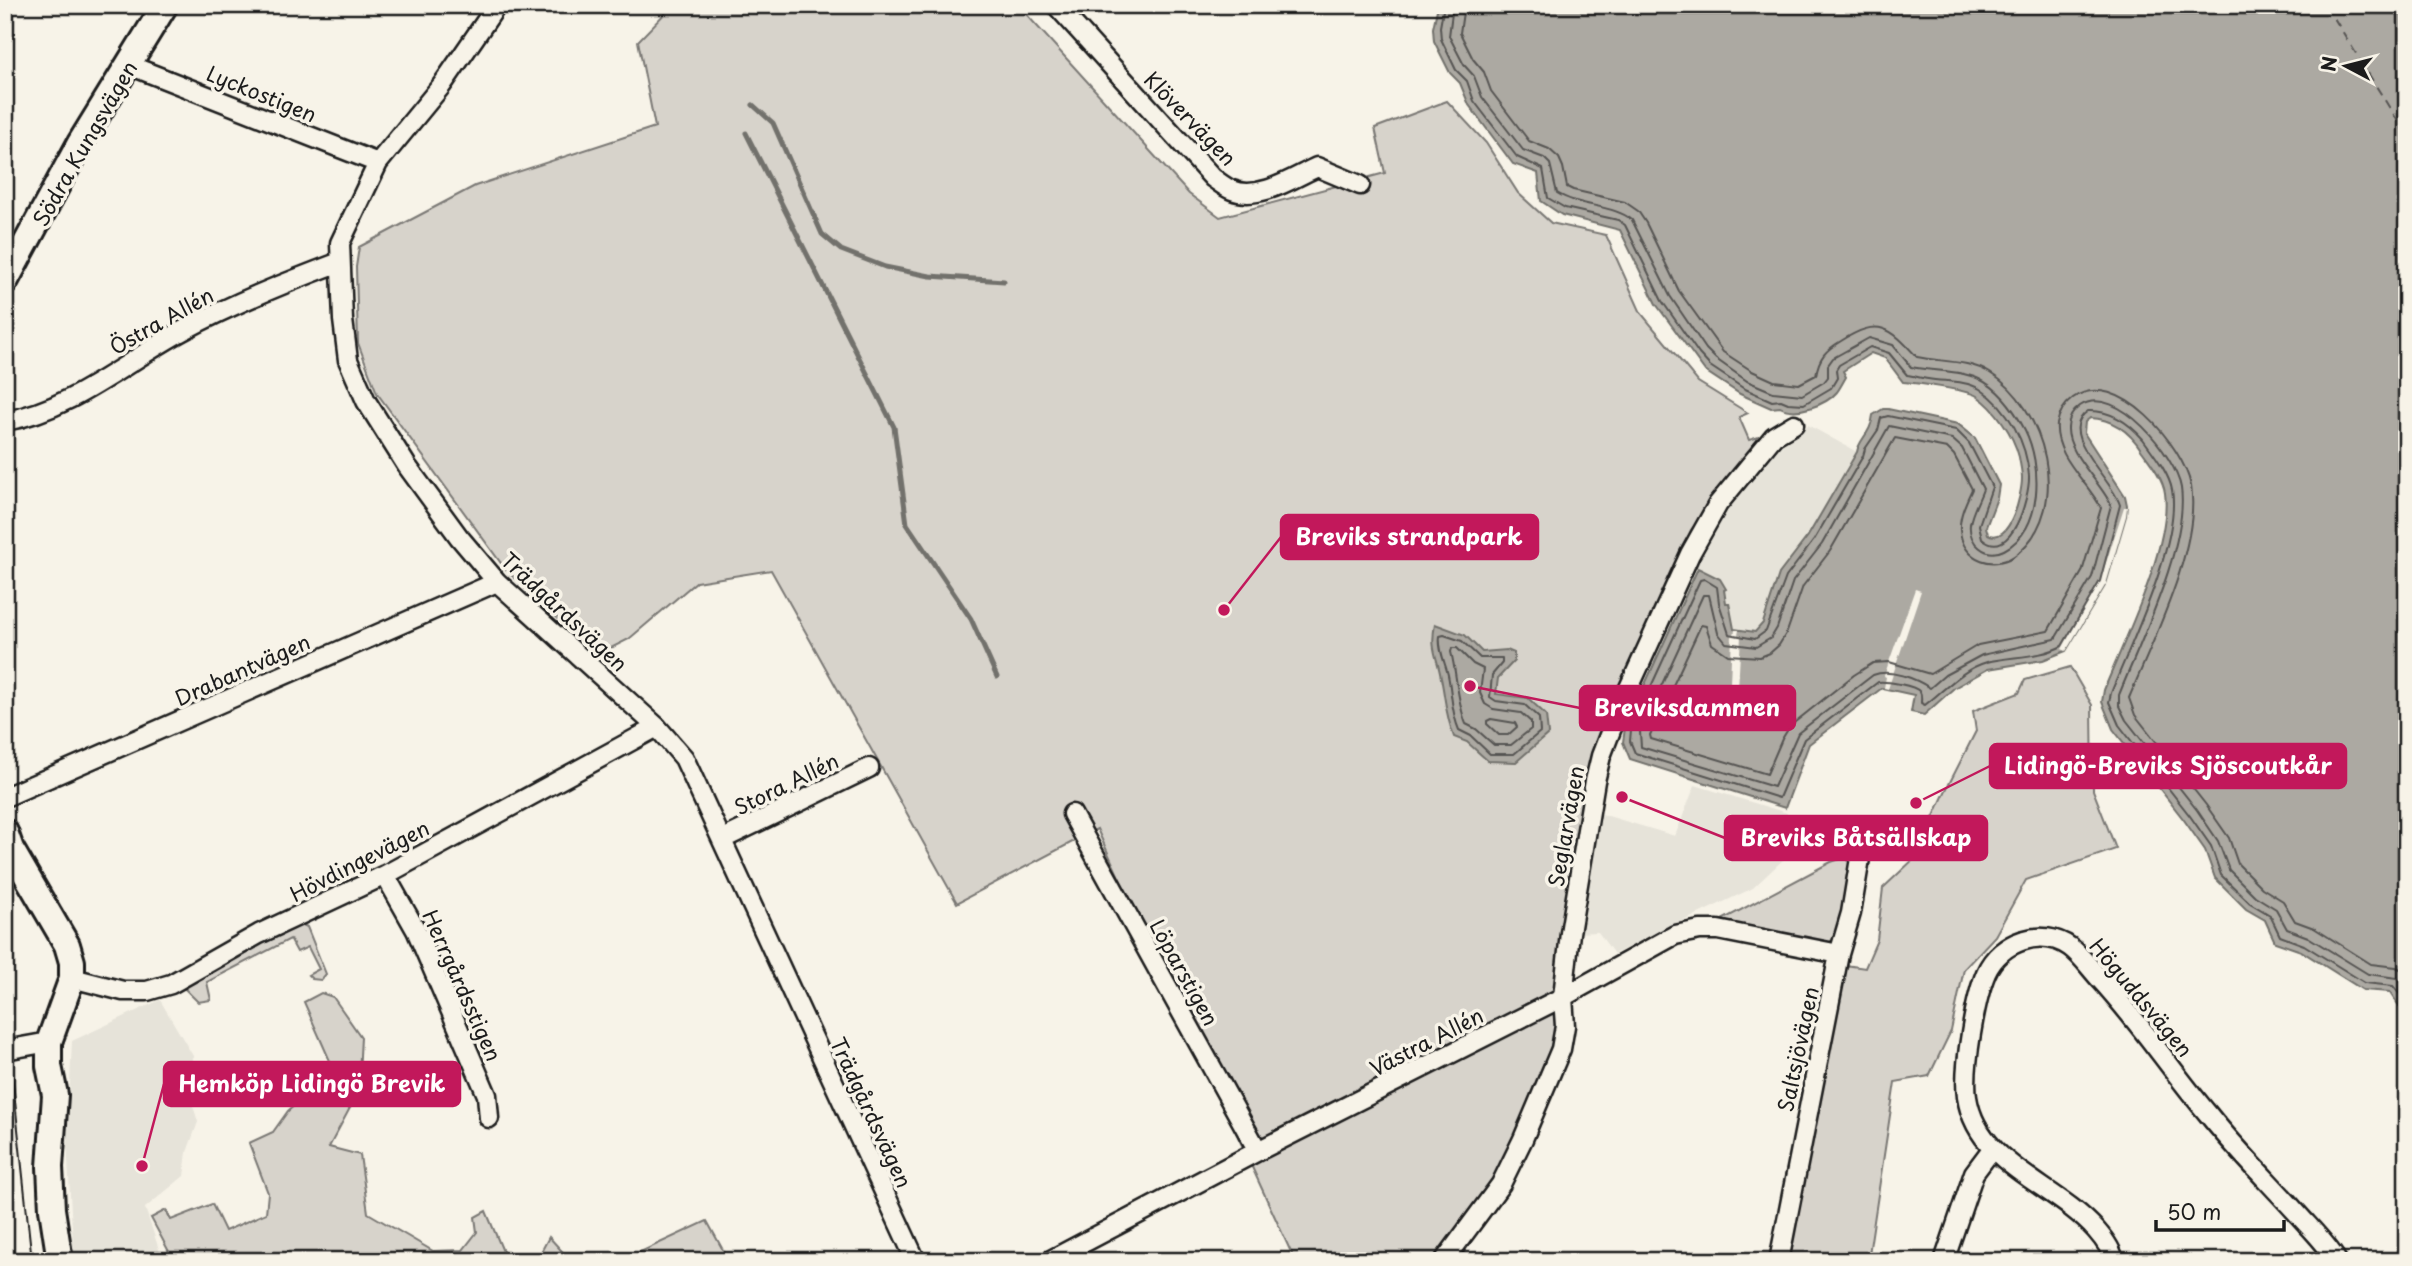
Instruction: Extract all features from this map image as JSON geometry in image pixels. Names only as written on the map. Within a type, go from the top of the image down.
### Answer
[{"type":"street","name":"Södra Kungsvägen","points":[[5,282],[80,143],[165,5]]},
{"type":"street","name":"Trädgårdsvägen","points":[[497,5],[443,85],[378,163],[340,243],[342,320],[348,360],[366,401],[407,466],[459,537],[497,582],[657,727],[684,758],[916,1261]]},
{"type":"street","name":"Klövervägen","points":[[1056,5],[1213,178],[1233,190],[1265,190],[1317,167],[1360,185]]},
{"type":"street","name":"Lyckostigen","points":[[129,65],[378,163]]},
{"type":"street","name":"Östra Allén","points":[[5,421],[30,417],[83,391],[184,330],[260,293],[340,262]]},
{"type":"street","name":"Seglarvägen","points":[[1444,1261],[1501,1184],[1561,1049],[1565,1026],[1563,997],[1570,933],[1595,781],[1601,756],[1618,712],[1690,554],[1718,504],[1774,436],[1794,424]]},
{"type":"street","name":"Drabantvägen","points":[[5,797],[497,582]]},
{"type":"street","name":"Hövdingevägen","points":[[72,978],[122,990],[147,991],[170,984],[259,934],[385,875],[657,727]]},
{"type":"street","name":"Stora Allén","points":[[723,839],[870,768]]},
{"type":"street","name":"Löparstigen","points":[[1072,814],[1258,1151]]},
{"type":"street","points":[[5,832],[10,849],[67,945],[72,962],[72,978],[49,1042],[49,1066],[55,1096],[50,1167],[60,1261]]},
{"type":"street","name":"Saltsjövägen","points":[[1779,1261],[1839,954],[1851,913],[1862,846]]},
{"type":"street","name":"Herrgårdsstigen","points":[[385,875],[416,930],[482,1082],[487,1095],[489,1118]]},
{"type":"street","name":"Västra Allén","points":[[1049,1261],[1258,1151],[1563,997],[1675,935],[1718,930],[1839,954]]},
{"type":"street","name":"Höguddsvägen","points":[[2115,1261],[2103,1238],[2082,1215],[1992,1149],[1979,1134],[1972,1119],[1966,1075],[1973,1023],[1986,972],[2000,953],[2031,937],[2050,938],[2070,947],[2118,998],[2208,1115],[2337,1261]]},
{"type":"street","points":[[5,1050],[49,1042]]},
{"type":"street","points":[[1944,1261],[1974,1173],[1992,1149]]},
{"type":"shaded area","points":[[673,5],[1018,5],[1189,194],[1220,217],[1385,173],[1375,128],[1447,101],[1486,143],[1518,193],[1551,223],[1606,235],[1641,313],[1698,382],[1748,413],[1739,417],[1749,440],[1759,437],[1761,441],[1691,530],[1599,733],[1581,819],[1555,1042],[1490,1187],[1435,1261],[1295,1261],[1097,829],[957,903],[771,570],[696,582],[629,639],[597,655],[506,570],[377,393],[358,343],[356,267],[359,247],[475,186],[655,127],[638,41]]},
{"type":"shaded area","points":[[1808,425],[1857,452],[1808,536],[1779,574],[1761,626],[1755,632],[1733,629],[1729,603],[1726,604],[1726,589],[1720,580],[1692,564],[1726,506],[1753,474]]},
{"type":"shaded area","points":[[2070,667],[2092,705],[2093,790],[2116,849],[2026,880],[1995,936],[1964,969],[1951,1031],[1929,1076],[1895,1082],[1868,1261],[1788,1261],[1845,965],[1865,968],[1877,940],[1883,888],[1915,858],[1976,731],[1973,711],[2019,693],[2025,680]]},
{"type":"shaded area","points":[[1695,785],[1787,813],[1786,857],[1753,888],[1614,954],[1598,932],[1577,933],[1598,813],[1675,836]]},
{"type":"shaded area","points":[[1846,857],[1852,864],[1838,938],[1825,944],[1718,922],[1831,862]]},
{"type":"shaded area","points":[[301,924],[307,927],[326,974],[321,980],[312,979],[308,975],[319,969],[308,947],[297,952],[290,939],[207,982],[211,1000],[198,1002],[185,989],[185,982]]},
{"type":"shaded area","points":[[321,993],[333,997],[361,1037],[358,1093],[329,1147],[360,1155],[368,1213],[433,1251],[463,1250],[477,1232],[475,1217],[486,1211],[507,1261],[174,1261],[151,1218],[166,1210],[171,1220],[212,1204],[225,1231],[266,1213],[268,1193],[249,1143],[273,1132],[288,1111],[334,1070],[304,1002]]},
{"type":"shaded area","points":[[160,1000],[193,1056],[190,1096],[198,1122],[187,1152],[184,1176],[145,1208],[163,1261],[74,1261],[67,1144],[72,1041]]},
{"type":"shaded area","points":[[707,1221],[729,1261],[602,1261],[634,1255]]},
{"type":"shaded area","points":[[549,1237],[571,1261],[526,1261],[540,1254]]},
{"type":"water","points":[[1438,5],[2407,5],[2407,1010],[2401,1009],[2390,992],[2363,990],[2301,951],[2275,942],[2265,920],[2246,909],[2215,878],[2205,850],[2113,729],[2102,702],[2104,690],[2154,565],[2165,514],[2165,493],[2159,476],[2137,444],[2126,432],[2106,421],[2090,418],[2085,422],[2084,433],[2125,496],[2126,516],[2106,584],[2066,651],[2043,660],[1988,669],[1954,688],[1924,715],[1911,712],[1914,695],[1882,688],[1809,744],[1785,808],[1630,759],[1623,742],[1625,728],[1698,568],[1720,579],[1726,589],[1726,603],[1729,603],[1734,629],[1755,632],[1763,623],[1779,574],[1808,536],[1857,452],[1873,415],[1888,409],[1958,424],[1975,438],[1999,485],[1986,527],[1988,534],[1996,536],[2003,533],[2013,516],[2021,485],[2019,457],[2003,423],[1977,396],[1953,389],[1903,382],[1885,358],[1871,353],[1843,371],[1846,377],[1832,397],[1802,410],[1771,408],[1740,394],[1705,371],[1656,304],[1620,230],[1562,215],[1541,201],[1538,173],[1513,164],[1469,105],[1460,83],[1450,73],[1434,41],[1433,28]]},
{"type":"water","points":[[1435,624],[1465,635],[1482,652],[1507,650],[1514,653],[1514,661],[1498,678],[1496,694],[1528,698],[1546,715],[1548,734],[1516,762],[1488,761],[1467,742],[1454,737],[1434,646]]},
{"type":"pier","points":[[2124,507],[2127,507],[2126,516],[2106,584],[2066,651],[2062,649],[2101,578]]},
{"type":"pier","points":[[1915,589],[1921,591],[1888,689],[1884,688],[1884,676]]},
{"type":"pier","points":[[1735,630],[1739,630],[1738,635],[1741,636],[1737,707],[1729,707],[1732,635]]},
{"type":"waterway","points":[[753,105],[773,123],[822,234],[841,250],[885,267],[930,276],[1004,281]]},
{"type":"waterway","points":[[746,133],[894,427],[907,524],[971,619],[997,677]]},
{"type":"ferry route","points":[[2326,5],[2407,136]]},
{"type":"tram line","points":[[5,1007],[32,1261]]},
{"type":"place","name":"Breviks strandpark","points":[[1224,610]]},
{"type":"place","name":"Breviksdammen","points":[[1470,686]]},
{"type":"place","name":"Breviks Båtsällskap","points":[[1622,797]]},
{"type":"place","name":"Lidingö-Breviks Sjöscoutkår","points":[[1916,803]]},
{"type":"place","name":"Hemköp Lidingö Brevik","points":[[142,1166]]}]
